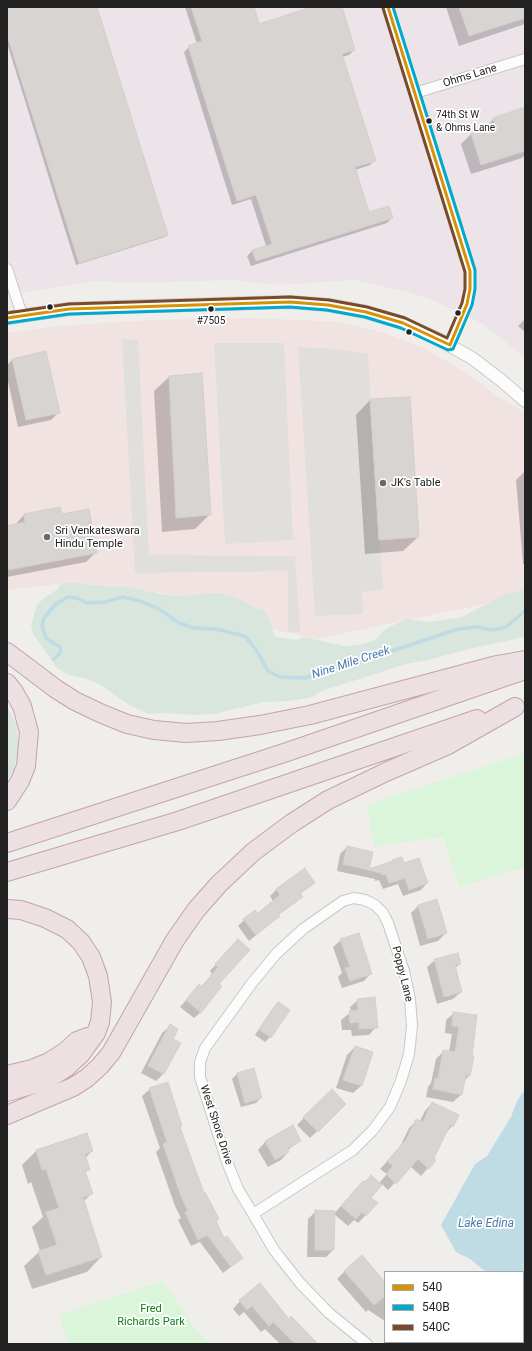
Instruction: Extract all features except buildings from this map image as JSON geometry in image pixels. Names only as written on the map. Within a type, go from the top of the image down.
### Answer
[{"type":"highway","points":[[7,652],[75,702],[100,714],[127,724],[154,730],[186,732],[225,730],[310,715],[525,660]]},
{"type":"highway","points":[[7,843],[287,752],[525,670]]},
{"type":"highway","points":[[7,683],[22,706],[29,732],[26,766],[20,781],[7,801]]},
{"type":"highway","points":[[7,872],[178,821],[520,705]]},
{"type":"highway","points":[[7,1115],[73,1087],[87,1078],[100,1066],[114,1047],[175,940],[196,910],[219,884],[253,852],[292,823],[328,800],[386,772],[448,745],[520,705]]},
{"type":"highway","points":[[7,909],[21,910],[45,918],[67,929],[81,942],[91,958],[98,976],[102,1002],[100,1022],[96,1033],[80,1055],[67,1067],[51,1077],[7,1092]]},
{"type":"highway","points":[[7,1076],[32,1069],[49,1062],[65,1052],[77,1041],[96,1033]]},
{"type":"street","points":[[388,7],[466,252],[470,271],[470,289],[467,304],[450,345]]},
{"type":"street","name":"Ohms Lane","points":[[415,93],[525,60]]},
{"type":"street","points":[[7,269],[22,315]]},
{"type":"street","points":[[7,318],[70,309],[119,307],[290,302],[328,305],[366,312],[403,323],[450,345],[472,358],[525,401]]},
{"type":"street","name":"Poppy Lane","points":[[253,1214],[353,1150],[373,1130],[390,1107],[401,1081],[409,1054],[412,1026],[410,999],[404,971],[388,923],[383,913],[375,904],[354,898],[343,901],[333,907]]},
{"type":"street","name":"West Shore Drive","points":[[333,907],[303,929],[276,954],[252,982],[205,1048],[200,1062],[200,1077],[227,1162],[238,1188],[274,1250],[300,1283],[329,1313],[368,1344]]},
{"type":"shaded area","points":[[7,7],[525,7],[525,358],[483,324],[435,301],[404,291],[354,280],[279,285],[233,280],[134,283],[97,281],[7,295]]},
{"type":"shaded area","points":[[253,318],[341,322],[385,333],[424,348],[465,372],[494,394],[525,413],[525,596],[317,639],[272,629],[260,609],[176,596],[132,587],[69,583],[7,590],[7,333],[57,326],[151,320]]},
{"type":"shaded area","points":[[122,339],[138,340],[149,555],[295,556],[300,631],[288,632],[288,571],[135,573]]},
{"type":"shaded area","points":[[214,343],[284,343],[293,540],[225,544]]},
{"type":"shaded area","points":[[298,347],[335,349],[368,354],[383,589],[362,592],[363,614],[315,616]]},
{"type":"shaded area","points":[[61,583],[132,587],[166,595],[182,596],[219,593],[235,597],[255,608],[263,610],[270,620],[275,637],[297,640],[304,637],[344,646],[370,642],[391,626],[407,619],[431,622],[462,617],[502,596],[525,589],[525,637],[406,664],[322,691],[312,697],[290,701],[264,702],[214,714],[148,714],[129,705],[101,685],[84,678],[68,675],[57,668],[33,634],[31,626],[37,605],[44,598],[57,590]]},
{"type":"shaded area","points":[[7,705],[16,725],[19,745],[14,769],[7,781]]},
{"type":"green space","points":[[525,753],[525,867],[459,887],[443,837],[374,846],[367,805]]},
{"type":"green space","name":"Fred Richards Park","points":[[163,1281],[198,1332],[213,1344],[69,1344],[59,1315]]},
{"type":"water","name":"Lake Edina","points":[[525,1089],[525,1296],[524,1271],[485,1271],[470,1259],[456,1252],[441,1225],[475,1164],[487,1156],[511,1117],[517,1101]]},
{"type":"waterway","name":"Nine Mile Creek","points":[[54,659],[61,652],[60,647],[46,638],[42,626],[44,618],[56,604],[68,597],[77,598],[87,603],[105,602],[123,597],[140,601],[159,609],[179,623],[194,628],[216,629],[245,636],[257,651],[268,671],[280,677],[305,678],[458,629],[477,627],[493,630],[506,627],[525,611]]},
{"type":"transit line","name":"540","points":[[7,318],[69,309],[290,302],[328,305],[366,312],[403,323],[450,345],[467,304],[470,289],[470,271],[388,7]]},
{"type":"transit line","name":"540B","points":[[8,323],[69,314],[290,307],[327,310],[365,317],[401,328],[448,350],[453,349],[472,305],[475,289],[475,270],[393,7]]},
{"type":"transit line","name":"540C","points":[[7,313],[69,304],[290,297],[329,300],[367,307],[405,318],[447,338],[462,303],[465,289],[465,272],[383,8]]},
{"type":"place","name":"74th St W & Ohms Lane","points":[[429,121]]},
{"type":"place","name":"#7505","points":[[211,309]]},
{"type":"place","name":"JK's Table","points":[[383,483]]},
{"type":"place","name":"Sri Venkateswara Hindu Temple","points":[[47,537]]}]
